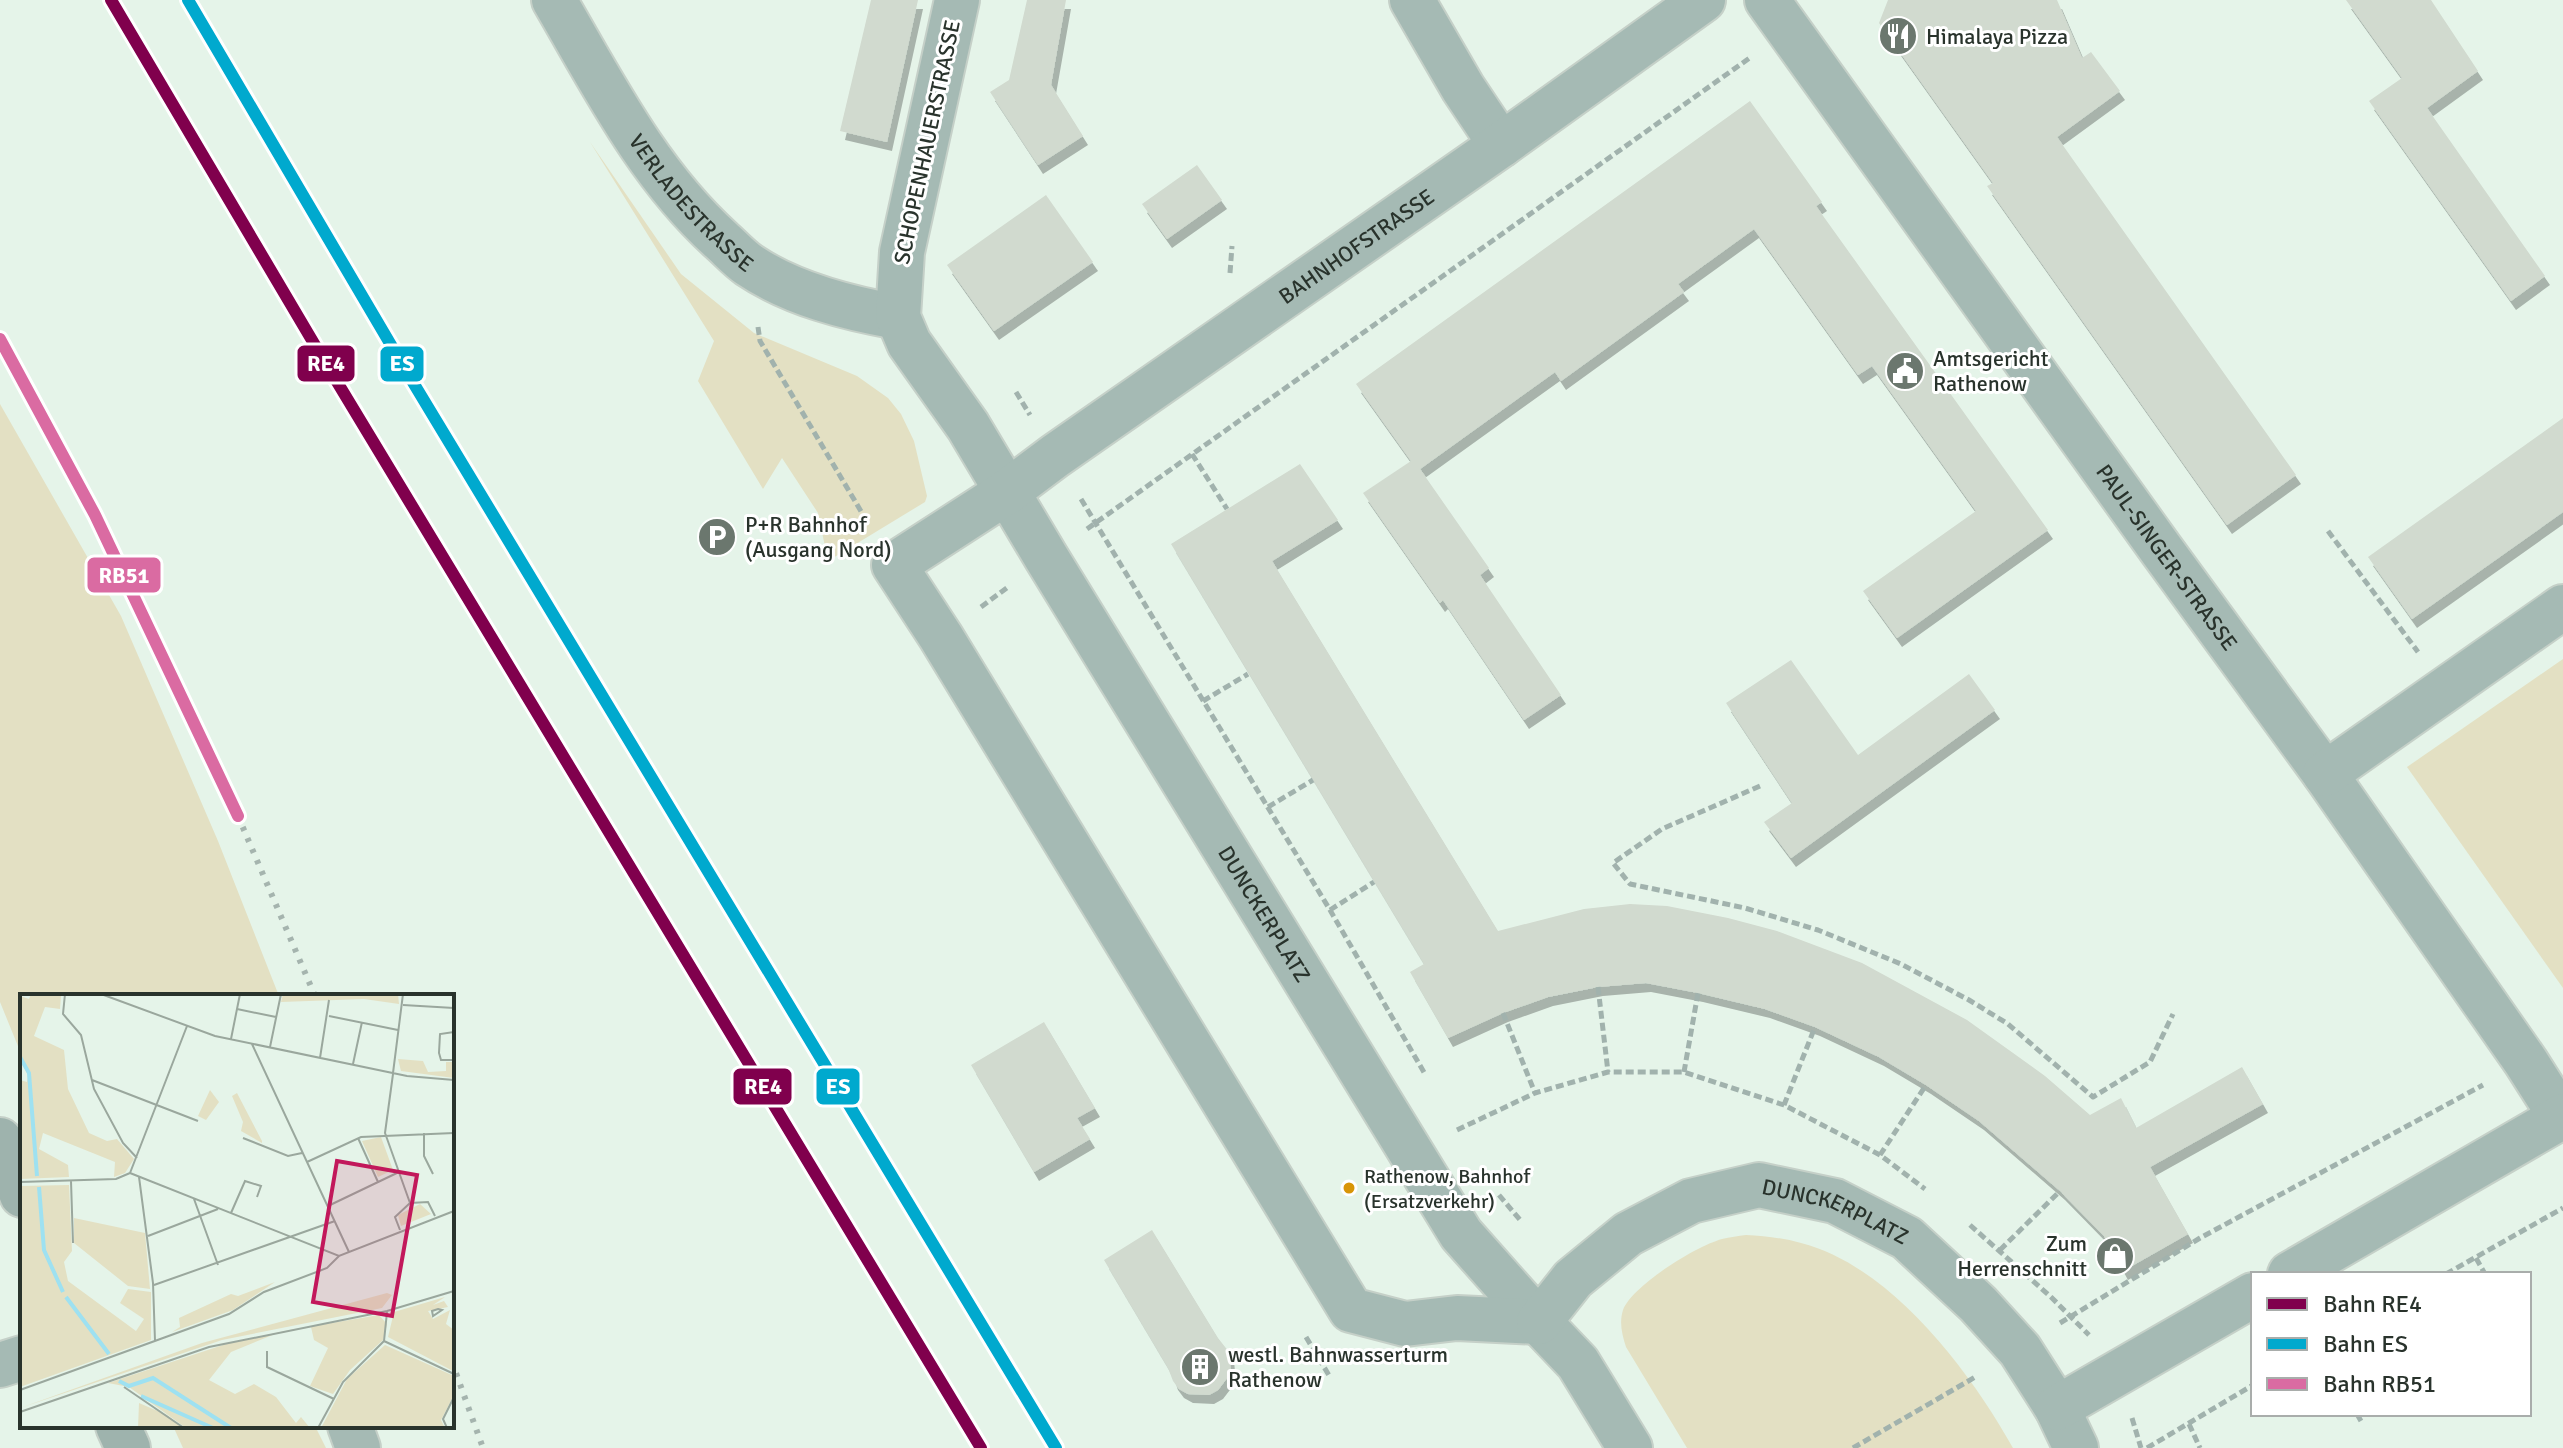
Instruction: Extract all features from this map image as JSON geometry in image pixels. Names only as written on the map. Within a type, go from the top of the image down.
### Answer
[{"type":"main road","points":[[0,1140],[20,1190]]},
{"type":"main road","points":[[119,1428],[128,1448]]},
{"type":"street","name":"VERLADESTRASSE","points":[[554,0],[641,148],[700,221],[747,264],[780,283],[854,309],[898,317]]},
{"type":"street","name":"SCHOPENHAUERSTRASSE","points":[[898,317],[902,252],[957,0]]},
{"type":"street","points":[[1412,0],[1463,88],[1501,145]]},
{"type":"street","name":"BAHNHOFSTRASSE","points":[[894,565],[1007,492],[1703,0]]},
{"type":"street","name":"PAUL-SINGER-STRASSE","points":[[1778,15],[2325,774],[2562,1116]]},
{"type":"street","points":[[898,317],[909,343],[968,426],[1007,492]]},
{"type":"street","name":"DUNCKERPLATZ","points":[[1007,492],[1461,1234],[1578,1363],[1630,1448]]},
{"type":"street","points":[[894,565],[941,637],[1351,1310],[1405,1324],[1457,1318],[1539,1322]]},
{"type":"street","points":[[2325,774],[2563,607]]},
{"type":"street","points":[[2293,1272],[2562,1116]]},
{"type":"street","name":"DUNCKERPLATZ","points":[[1539,1322],[1573,1279],[1628,1234],[1691,1201],[1759,1185],[1835,1201],[1907,1238],[1978,1304],[2020,1350],[2057,1408],[2076,1448]]},
{"type":"street","points":[[2057,1408],[2251,1296]]},
{"type":"street","points":[[0,1365],[20,1359]]},
{"type":"street","points":[[351,1428],[358,1448]]},
{"type":"path","points":[[1095,523],[1192,454],[1778,15]]},
{"type":"path","points":[[747,264],[760,341],[894,565]]},
{"type":"path","points":[[1192,454],[1227,509]]},
{"type":"path","points":[[2328,531],[2445,688]]},
{"type":"path","points":[[970,616],[1013,583]]},
{"type":"path","points":[[1203,701],[1248,674]]},
{"type":"path","points":[[1268,807],[1313,780]]},
{"type":"path","points":[[1760,786],[1662,829],[1613,863],[1630,884],[1745,908],[1818,930],[1901,964],[2008,1024],[2093,1097],[2150,1062],[2173,1014]]},
{"type":"path","points":[[1330,910],[1374,882]]},
{"type":"path","points":[[1598,987],[1608,1072]]},
{"type":"path","points":[[1684,1072],[1698,993]]},
{"type":"path","points":[[1503,1013],[1535,1093]]},
{"type":"path","points":[[1784,1105],[1815,1027]]},
{"type":"path","points":[[1853,1448],[2020,1350],[2200,1238],[2526,1062]]},
{"type":"path","points":[[1880,1155],[1926,1085]]},
{"type":"path","points":[[2000,1250],[2060,1191]]},
{"type":"path","points":[[2450,1272],[2563,1208]]},
{"type":"path","points":[[2476,1257],[2484,1272]]},
{"type":"path","points":[[2135,1424],[2144,1448],[2251,1386]]},
{"type":"path","points":[[2358,1416],[2361,1421]]},
{"type":"path","points":[[2189,1424],[2200,1448]]},
{"type":"shaded area","points":[[590,142],[681,274],[754,333],[857,376],[888,398],[901,414],[914,441],[927,496],[925,502],[828,561],[818,513],[782,458],[763,489],[698,381],[714,341]]},
{"type":"shaded area","points":[[0,404],[121,616],[218,841],[278,994],[20,994],[20,1051],[0,1002]]},
{"type":"shaded area","points":[[2563,659],[2563,988],[2407,767]]},
{"type":"shaded area","points":[[1746,1235],[1794,1241],[1834,1255],[1866,1274],[1925,1325],[1951,1355],[2013,1448],[1687,1448],[1626,1347],[1621,1319],[1623,1310],[1651,1279],[1682,1258],[1711,1243]]},
{"type":"shaded area","points":[[174,1428],[316,1428],[326,1448],[183,1448]]},
{"type":"building","points":[[871,0],[918,0],[887,142],[840,131]]},
{"type":"building","points":[[1027,0],[1066,0],[1051,85],[1083,136],[1038,165],[990,92],[1009,80]]},
{"type":"building","points":[[1888,0],[2057,0],[2082,58],[2091,52],[2120,91],[2057,137],[2296,475],[2227,525],[1987,186],[1993,183],[1879,23]]},
{"type":"building","points":[[2346,0],[2431,0],[2478,71],[2427,108],[2545,276],[2511,301],[2369,101],[2402,78]]},
{"type":"building","name":"Amtsgericht Rathenow","points":[[1750,101],[1822,202],[1816,206],[2048,530],[1897,638],[1863,591],[1976,511],[1872,366],[1858,375],[1754,229],[1678,284],[1684,292],[1561,381],[1555,372],[1420,469],[1489,568],[1480,575],[1561,695],[1524,720],[1443,600],[1440,603],[1363,493],[1411,461],[1356,384]]},
{"type":"building","points":[[1197,165],[1222,200],[1167,239],[1142,204]]},
{"type":"building","points":[[1046,195],[1093,262],[994,331],[947,265]]},
{"type":"building","points":[[2563,418],[2563,512],[2412,619],[2368,557]]},
{"type":"building","points":[[1300,464],[1338,520],[1272,561],[1498,931],[1584,909],[1630,904],[1667,906],[1777,931],[1862,963],[1967,1020],[2045,1076],[2090,1115],[2121,1098],[2136,1128],[2242,1067],[2263,1104],[2150,1167],[2188,1234],[2123,1271],[2104,1236],[2060,1191],[1979,1121],[1879,1057],[1815,1027],[1765,1009],[1646,983],[1598,987],[1548,997],[1448,1038],[1410,972],[1424,964],[1171,544]]},
{"type":"building","points":[[1791,660],[1858,755],[1969,674],[1995,710],[1791,858],[1764,822],[1792,803],[1726,703]]},
{"type":"building","points":[[1044,1022],[1095,1108],[1077,1118],[1090,1139],[1034,1172],[971,1065]]},
{"type":"building","points":[[1152,1230],[1229,1352],[1231,1373],[1218,1390],[1209,1395],[1188,1394],[1179,1389],[1104,1260]]},
{"type":"railway","points":[[238,816],[314,994]]},
{"type":"railway","points":[[454,1368],[483,1448]]},
{"type":"rail line","name":"RE4","points":[[111,0],[319,352],[981,1448]]},
{"type":"rail line","name":"ES","points":[[188,0],[411,379],[1056,1448]]},
{"type":"rail line","name":"RB51","points":[[0,339],[95,515],[238,816]]},
{"type":"place","name":"Himalaya Pizza","points":[[1898,36]]},
{"type":"place","name":"Amtsgericht Rathenow","points":[[1905,371]]},
{"type":"place","name":"P+R Bahnhof (Ausgang Nord)","points":[[717,537]]},
{"type":"place","name":"Rathenow, Bahnhof (Ersatzverkehr)","points":[[1349,1188]]},
{"type":"place","name":"Zum Herrenschnitt","points":[[2115,1256]]},
{"type":"place","name":"westl. Bahnwasserturm Rathenow","points":[[1200,1367]]}]
